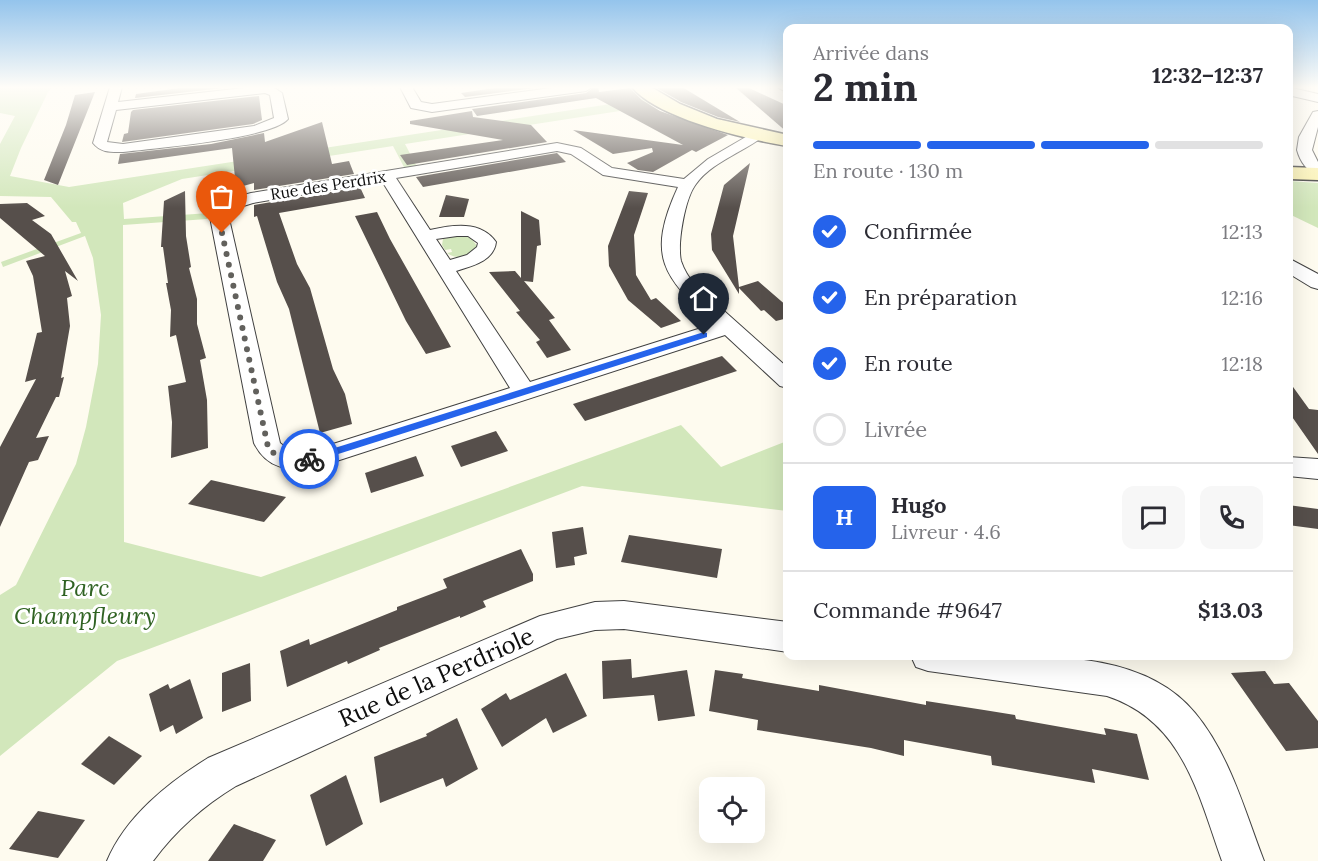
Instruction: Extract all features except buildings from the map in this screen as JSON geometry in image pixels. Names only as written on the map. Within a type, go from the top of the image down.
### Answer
[{"type":"street","points":[[105,127],[100,143],[103,147],[111,148],[265,127]]},
{"type":"street","points":[[722,127],[783,140]]},
{"type":"street","points":[[1307,127],[1304,131],[1304,153],[1307,161],[1318,172]]},
{"type":"street","points":[[756,135],[704,169],[688,184],[671,241],[672,261],[684,286],[783,376]]},
{"type":"street","name":"Rue des Perdrix","points":[[688,184],[613,174],[600,169],[576,151],[561,147],[245,199],[231,204],[220,212],[222,233],[268,447],[275,454],[286,459],[315,459],[728,327]]},
{"type":"street","points":[[1293,172],[1318,172]]},
{"type":"street","points":[[386,175],[524,392]]},
{"type":"street","points":[[425,236],[464,231],[481,235],[487,242],[486,249],[478,257],[444,268]]},
{"type":"street","points":[[1293,267],[1318,283]]},
{"type":"street","points":[[1293,466],[1318,469]]},
{"type":"street","name":"Rue de la Perdriole","points":[[128,861],[161,819],[191,792],[222,772],[552,626],[581,618],[624,615],[783,636]]},
{"type":"street","points":[[968,660],[1118,682],[1162,704],[1181,722],[1196,743],[1243,861]]},
{"type":"green space","name":"Parc Champfleury","points":[[9,127],[31,127],[10,176],[69,187],[459,127],[514,127],[405,144],[417,167],[405,169],[393,146],[182,179],[123,203],[124,219],[209,213],[207,219],[123,225],[124,542],[261,577],[681,425],[721,467],[783,443],[783,511],[582,486],[117,661],[0,756],[0,595],[16,585],[76,464],[86,427],[98,364],[101,315],[93,258],[85,236],[3,267],[1,262],[81,233],[76,222],[72,222],[51,197],[0,196],[0,144]]},
{"type":"green space","points":[[1293,181],[1318,183],[1318,228],[1293,216]]},
{"type":"green space","points":[[461,235],[471,238],[477,246],[459,257],[447,253],[452,252],[451,249],[445,250],[442,245],[443,239]]},
{"type":"way so far","points":[[222,233],[268,447],[275,454],[286,459],[309,459]]},
{"type":"route","points":[[309,459],[704,335]]}]
